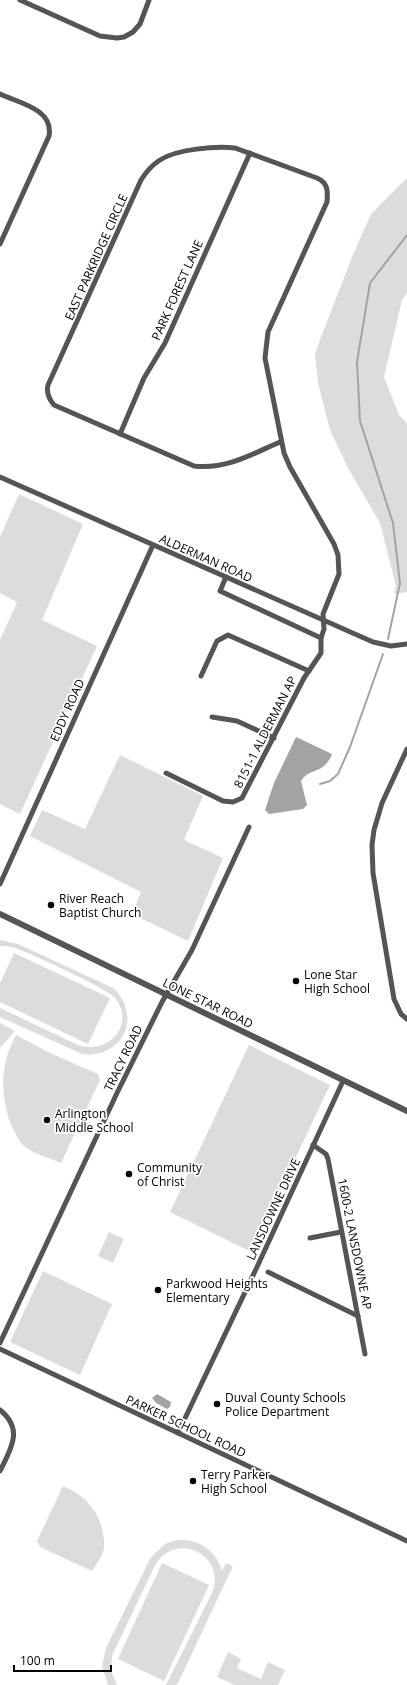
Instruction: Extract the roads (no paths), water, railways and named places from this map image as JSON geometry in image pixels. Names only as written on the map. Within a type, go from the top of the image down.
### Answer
[{"type":"street","points":[[20,0],[100,36],[108,38],[124,37],[133,32],[140,24],[149,0]]},
{"type":"street","points":[[0,94],[38,111],[45,116],[49,122],[49,136],[0,244]]},
{"type":"street","name":"EAST PARKRIDGE CIRCLE","points":[[120,434],[54,405],[48,395],[48,385],[141,180],[154,165],[162,159],[190,151],[221,147],[235,148],[317,178],[326,184],[328,191]]},
{"type":"street","name":"PARK FOREST LANE","points":[[120,434],[144,378],[165,343],[250,153]]},
{"type":"street","name":"8151-1 ALDERMAN AP","points":[[166,773],[223,801],[236,801],[242,798],[246,793],[309,671],[321,653],[323,614],[339,574],[338,555],[334,544],[290,467],[280,442],[265,358],[268,332],[324,209],[328,191]]},
{"type":"street","points":[[120,434],[185,462],[206,467],[228,464],[280,442]]},
{"type":"street","name":"ALDERMAN ROAD","points":[[0,477],[323,621],[382,645],[391,646],[407,644]]},
{"type":"street","name":"EDDY ROAD","points":[[0,884],[153,545]]},
{"type":"street","points":[[226,577],[220,591],[322,636]]},
{"type":"street","points":[[201,676],[218,641],[223,636],[228,635],[309,671]]},
{"type":"street","points":[[212,717],[237,721],[274,738]]},
{"type":"street","points":[[407,749],[377,816],[371,860],[394,999],[399,1010],[407,1019]]},
{"type":"street","name":"TRACY ROAD","points":[[0,1344],[117,1093],[166,994],[192,950],[249,827]]},
{"type":"street","name":"LONE STAR ROAD","points":[[0,914],[407,1111]]},
{"type":"street","name":"LANSDOWNE DRIVE","points":[[178,1433],[343,1081]]},
{"type":"street","name":"1600-2 LANSDOWNE AP","points":[[313,1145],[326,1154],[328,1159],[365,1354]]},
{"type":"street","points":[[310,1238],[341,1232]]},
{"type":"street","points":[[268,1272],[358,1316]]},
{"type":"street","name":"PARKER SCHOOL ROAD","points":[[0,1349],[407,1541]]},
{"type":"street","points":[[0,1410],[9,1419],[13,1427],[12,1446],[0,1471]]},
{"type":"waterway","points":[[388,639],[400,583],[393,523],[360,421],[357,362],[370,283],[407,235]]},
{"type":"waterway","points":[[320,784],[330,781],[338,774],[350,747],[383,654]]},
{"type":"place","name":"River Reach Baptist Church","points":[[51,905]]},
{"type":"place","name":"Lone Star High School","points":[[296,981]]},
{"type":"place","name":"Arlington Middle School","points":[[47,1120]]},
{"type":"place","name":"Community of Christ","points":[[129,1174]]},
{"type":"place","name":"Parkwood Heights Elementary","points":[[158,1290]]},
{"type":"place","name":"Duval County Schools Police Department","points":[[217,1404]]},
{"type":"place","name":"Terry Parker High School","points":[[193,1481]]}]
